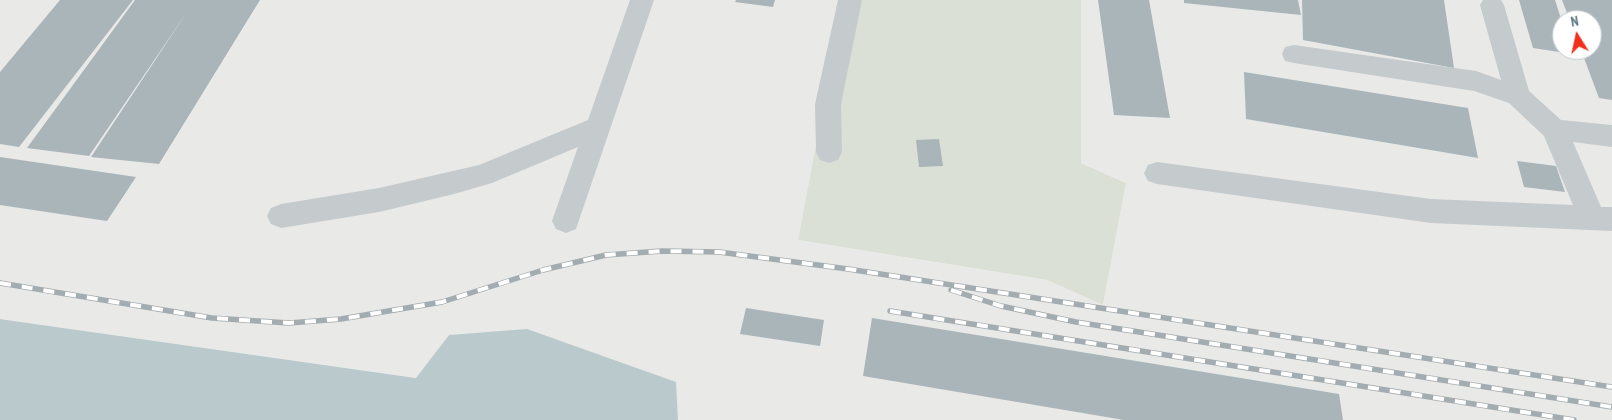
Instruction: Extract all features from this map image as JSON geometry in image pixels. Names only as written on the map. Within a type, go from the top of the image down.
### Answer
[{"type":"lane","points":[[566,221],[642,0]]},
{"type":"lane","points":[[829,152],[828,104],[850,0]]},
{"type":"lane","points":[[1492,6],[1518,96]]},
{"type":"lane","points":[[1294,54],[1476,82],[1518,96],[1554,130],[1602,219]]},
{"type":"lane","points":[[281,216],[379,200],[483,175],[598,127]]},
{"type":"lane","points":[[1554,130],[1612,136]]},
{"type":"lane","points":[[1157,174],[1431,211],[1602,219]]},
{"type":"shaded area","points":[[0,0],[843,0],[798,240],[1047,280],[1103,305],[1126,183],[1081,163],[1081,0],[1612,0],[1612,420],[678,420],[675,382],[449,335],[417,378],[0,319]]},
{"type":"shaded area","points":[[843,0],[1081,0],[1081,163],[1126,183],[1103,305],[1047,280],[798,240]]},
{"type":"shaded area","points":[[0,319],[416,378],[449,335],[527,329],[676,382],[678,420],[0,420]]},
{"type":"building","points":[[60,0],[133,0],[19,147],[0,144],[0,72]]},
{"type":"building","points":[[135,0],[260,0],[159,164],[91,157],[187,12],[89,156],[27,148]]},
{"type":"building","points":[[736,0],[775,0],[773,7],[735,2]]},
{"type":"building","points":[[1098,0],[1149,0],[1170,118],[1114,115]]},
{"type":"building","points":[[1184,0],[1298,0],[1301,15],[1184,3]]},
{"type":"building","points":[[1302,0],[1444,0],[1454,68],[1303,40]]},
{"type":"building","points":[[1519,0],[1555,0],[1558,10],[1552,10],[1552,51],[1533,48]]},
{"type":"building","points":[[1562,0],[1612,0],[1612,100],[1599,98],[1585,60],[1602,60],[1602,10],[1566,10]]},
{"type":"building","points":[[1244,72],[1468,108],[1478,158],[1246,119]]},
{"type":"building","points":[[939,139],[943,166],[919,167],[916,140]]},
{"type":"building","points":[[0,157],[136,177],[107,221],[0,205]]},
{"type":"building","points":[[1517,161],[1556,166],[1565,192],[1524,187]]},
{"type":"building","points":[[746,308],[824,320],[820,346],[740,334]]},
{"type":"building","points":[[872,318],[1339,394],[1343,420],[1124,420],[863,376]]},
{"type":"railway","points":[[0,283],[212,318],[289,323],[341,319],[442,302],[543,270],[606,255],[662,251],[719,252],[848,269],[1612,387]]},
{"type":"railway","points":[[951,290],[1001,306],[1076,322],[1612,407]]},
{"type":"railway","points":[[890,311],[1574,420]]}]
